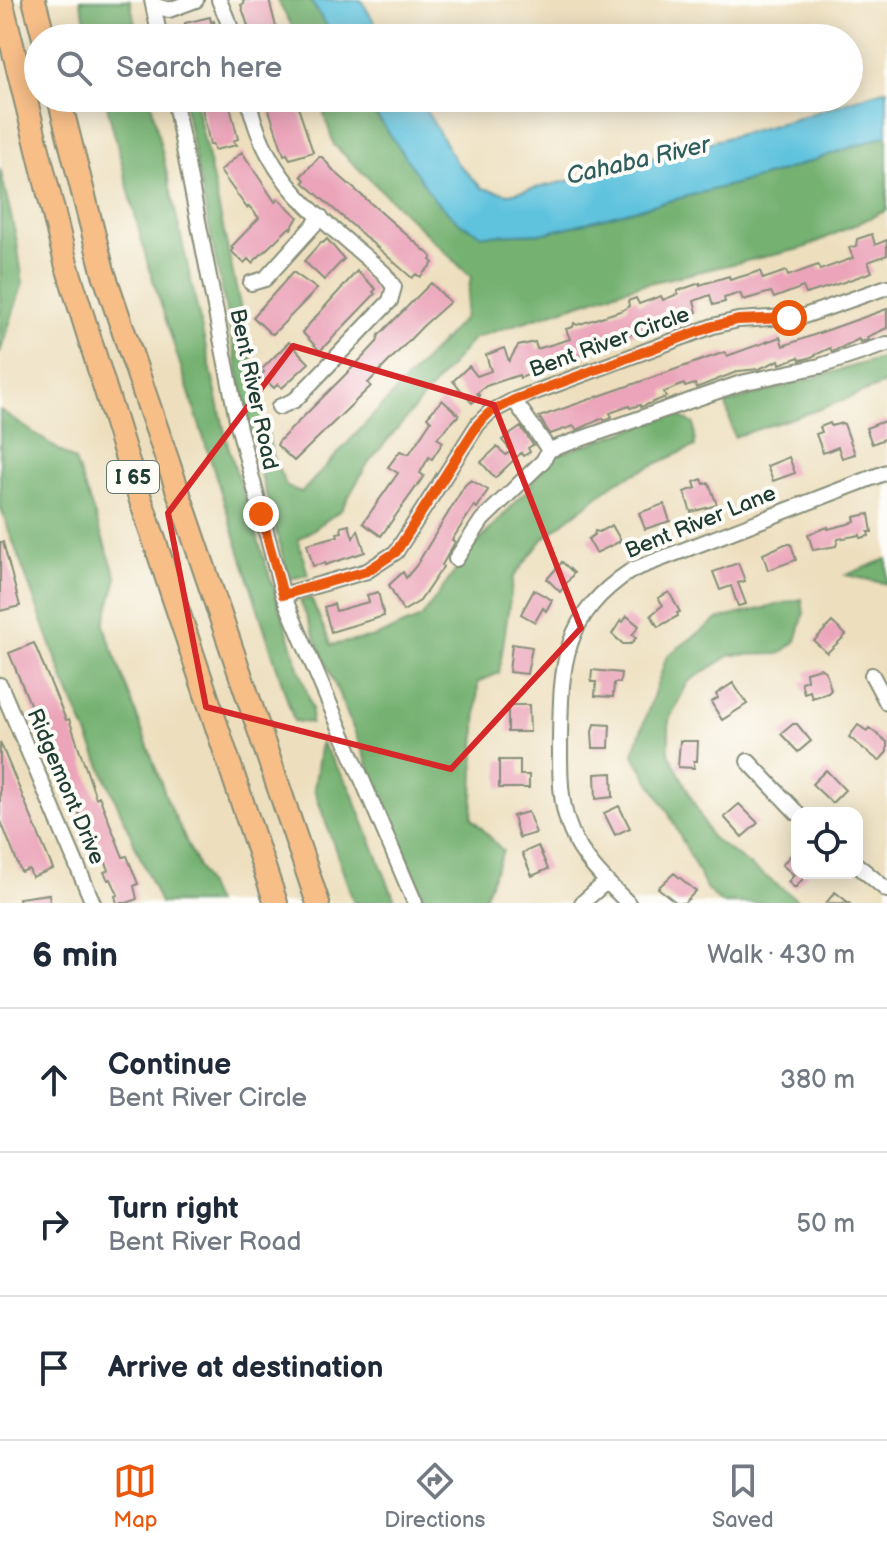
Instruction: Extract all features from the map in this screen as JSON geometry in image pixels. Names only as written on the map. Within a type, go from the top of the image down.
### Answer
[{"type":"highway","name":"I 65","points":[[1,0],[24,93]]},
{"type":"highway","points":[[34,0],[40,24]]},
{"type":"highway","name":"I 65","points":[[29,112],[66,263],[129,465],[276,903]]},
{"type":"highway","name":"I 65","points":[[63,112],[103,271],[318,903]]},
{"type":"street","points":[[155,2],[169,10],[196,0]]},
{"type":"street","points":[[219,0],[229,24]]},
{"type":"street","points":[[155,2],[158,24]]},
{"type":"street","name":"Bent River Road","points":[[177,112],[238,425],[283,595],[415,903]]},
{"type":"street","points":[[252,112],[258,138],[269,159],[294,193],[384,273],[394,287],[390,301],[369,323],[295,400],[279,407]]},
{"type":"street","points":[[251,283],[265,279],[321,217]]},
{"type":"street","name":"Bent River Circle","points":[[283,595],[367,571],[396,552],[478,424],[489,413],[514,400],[727,322],[804,316],[887,287]]},
{"type":"street","points":[[456,559],[482,520],[543,461],[549,450],[741,383],[820,366],[887,344]]},
{"type":"street","points":[[514,400],[549,450]]},
{"type":"street","name":"Bent River Lane","points":[[628,903],[606,882],[572,834],[562,798],[560,695],[564,662],[573,633],[590,606],[632,570],[887,472]]},
{"type":"street","points":[[872,675],[887,703]]},
{"type":"street","name":"Ridgemont Drive","points":[[0,685],[93,903]]},
{"type":"street","points":[[748,761],[791,807]]},
{"type":"street","points":[[863,870],[887,890]]},
{"type":"street","points":[[582,903],[606,882]]},
{"type":"highlighted area","points":[[293,346],[494,405],[581,628],[451,769],[206,707],[168,513]]},
{"type":"green space","points":[[80,0],[130,0],[135,24],[86,24]]},
{"type":"green space","points":[[277,0],[310,0],[326,24],[291,24]]},
{"type":"green space","points":[[109,112],[153,112],[228,446],[312,708],[311,723],[294,721],[147,261]]},
{"type":"green space","points":[[186,112],[198,112],[273,458],[287,487],[302,492],[464,318],[471,277],[334,145],[323,112],[372,112],[483,235],[545,233],[773,174],[887,135],[887,210],[804,248],[631,287],[474,338],[368,463],[341,510],[298,540],[308,575],[289,579],[254,449]]},
{"type":"green space","points":[[0,168],[23,283],[0,353]]},
{"type":"green space","points":[[887,356],[887,383],[734,437],[726,404]]},
{"type":"green space","points":[[0,410],[75,461],[117,578],[104,625],[168,802],[215,903],[160,903],[65,683],[0,506]]},
{"type":"green space","points":[[676,414],[694,424],[695,446],[616,482],[544,538],[513,578],[499,673],[478,682],[472,818],[503,851],[482,903],[426,903],[300,601],[311,598],[331,645],[375,637],[421,618],[470,551],[526,491],[553,456]]},
{"type":"green space","points":[[887,559],[887,584],[846,575]]},
{"type":"green space","points":[[802,599],[804,614],[796,641],[780,654],[731,655],[688,682],[669,720],[669,753],[711,837],[802,903],[721,903],[707,890],[668,812],[633,754],[667,656],[718,619]]},
{"type":"green space","points":[[321,742],[350,788],[396,903],[354,903],[314,789]]},
{"type":"water","points":[[310,0],[361,0],[376,24],[326,24]]},
{"type":"water","points":[[887,89],[887,135],[773,174],[545,233],[483,235],[461,224],[434,199],[375,112],[427,112],[456,162],[482,188],[509,194],[817,112],[863,112],[863,97]]},
{"type":"building","points":[[243,0],[269,0],[275,24],[247,24],[241,5],[244,4]]},
{"type":"building","points":[[210,17],[214,24],[185,24]]},
{"type":"building","points":[[203,112],[231,112],[238,139],[233,141],[237,145],[214,150],[210,145]]},
{"type":"building","points":[[270,112],[300,112],[313,152],[290,159],[287,154],[284,155]]},
{"type":"building","points":[[242,152],[275,202],[278,199],[298,217],[291,229],[252,263],[248,259],[244,263],[231,251],[231,247],[259,218],[249,206],[247,208],[220,171]]},
{"type":"building","points":[[319,157],[432,257],[430,260],[433,263],[420,277],[416,274],[412,278],[303,182],[305,180],[301,176]]},
{"type":"building","points":[[872,234],[875,245],[887,240],[887,255],[868,262],[872,272],[841,283],[806,294],[803,287],[774,298],[771,292],[743,300],[740,293],[713,305],[710,295],[694,301],[697,312],[624,336],[625,339],[615,342],[604,344],[602,338],[585,345],[588,353],[560,363],[547,366],[544,359],[528,364],[531,374],[486,386],[477,393],[480,396],[472,403],[453,381],[469,366],[477,376],[491,371],[486,355],[504,348],[509,361],[518,346],[535,342],[537,349],[570,339],[566,329],[573,327],[574,323],[577,325],[623,310],[629,306],[628,301],[636,298],[639,304],[661,296],[663,300],[700,283],[729,276],[730,280],[760,271],[763,279],[786,271],[788,276],[818,265],[820,270],[853,258],[849,248],[856,246],[857,239]]},
{"type":"building","points":[[327,239],[344,259],[324,280],[304,261]]},
{"type":"building","points":[[357,271],[376,289],[375,294],[320,351],[302,332]]},
{"type":"building","points":[[293,272],[317,289],[273,334],[270,333],[253,317]]},
{"type":"building","points":[[431,283],[450,302],[423,326],[368,383],[371,386],[294,461],[277,445],[279,441]]},
{"type":"building","points":[[887,309],[887,328],[867,337],[868,340],[860,342],[859,339],[832,352],[830,348],[809,358],[800,360],[799,357],[780,364],[779,360],[696,388],[695,384],[685,387],[684,384],[664,392],[666,397],[641,407],[629,406],[610,413],[612,417],[577,430],[574,426],[550,434],[539,417],[725,352],[727,356],[780,337],[783,346]]},
{"type":"building","points":[[289,342],[309,363],[282,388],[278,384],[274,388],[260,375],[264,372],[261,370]]},
{"type":"building","points":[[442,400],[459,415],[437,438],[443,442],[420,473],[424,476],[381,536],[363,523],[398,473],[388,467],[400,451],[409,454],[431,421],[427,417]]},
{"type":"building","points":[[887,420],[887,438],[872,444],[866,428]]},
{"type":"building","points":[[830,423],[831,426],[844,424],[855,454],[842,458],[838,447],[823,453],[816,434],[822,432],[820,427]]},
{"type":"building","points":[[521,427],[533,445],[528,448],[530,452],[523,456],[521,453],[495,478],[481,462],[497,447],[506,455],[511,451],[502,440]]},
{"type":"building","points":[[789,457],[795,473],[773,481],[767,466]]},
{"type":"building","points":[[702,479],[704,484],[709,483],[717,505],[691,512],[684,492],[696,488],[694,482]]},
{"type":"building","points":[[471,480],[488,490],[452,540],[455,542],[443,567],[420,601],[403,611],[389,585],[403,572],[406,578],[416,566]]},
{"type":"building","points":[[664,504],[670,521],[645,529],[639,513]]},
{"type":"building","points":[[869,514],[872,532],[868,532],[869,536],[838,539],[836,546],[813,550],[808,534],[848,524],[855,521],[854,517]]},
{"type":"building","points":[[349,525],[353,538],[358,530],[365,552],[313,566],[307,544],[338,536],[337,533],[342,532],[341,527]]},
{"type":"building","points":[[612,525],[621,541],[596,553],[588,539],[595,531]]},
{"type":"building","points":[[0,542],[3,542],[20,606],[0,611]]},
{"type":"building","points":[[791,544],[796,560],[768,570],[763,554]]},
{"type":"building","points":[[562,562],[574,573],[560,592],[547,579]]},
{"type":"building","points":[[738,563],[745,581],[738,583],[746,604],[738,606],[731,586],[720,590],[713,572]]},
{"type":"building","points":[[534,590],[552,600],[535,622],[521,614]]},
{"type":"building","points":[[378,592],[384,616],[331,632],[324,607],[334,604],[336,611],[369,602],[367,595]]},
{"type":"building","points":[[669,592],[680,612],[658,627],[651,615],[663,605],[658,598]]},
{"type":"building","points":[[627,616],[639,626],[632,635],[636,638],[631,644],[623,644],[612,634]]},
{"type":"building","points":[[832,622],[846,635],[827,653],[814,641]]},
{"type":"building","points":[[34,643],[66,720],[69,719],[96,798],[99,796],[123,857],[127,856],[138,884],[134,886],[137,899],[127,903],[117,903],[115,896],[118,895],[104,872],[109,870],[100,849],[94,851],[72,796],[68,797],[41,719],[37,721],[9,653]]},
{"type":"building","points":[[512,644],[532,647],[527,674],[509,672]]},
{"type":"building","points":[[820,668],[826,672],[831,690],[812,698],[810,691],[804,693],[801,682],[807,680],[806,672]]},
{"type":"building","points":[[592,670],[621,673],[620,683],[614,683],[613,697],[595,696],[596,682],[591,682]]},
{"type":"building","points":[[733,683],[747,704],[722,720],[711,702],[718,698],[716,694]]},
{"type":"building","points":[[508,705],[529,705],[530,732],[508,732]]},
{"type":"building","points":[[594,724],[610,725],[609,748],[593,748]]},
{"type":"building","points":[[797,724],[811,741],[798,752],[781,734]]},
{"type":"building","points":[[858,725],[867,731],[869,728],[887,742],[887,752],[879,761],[849,737]]},
{"type":"building","points":[[680,741],[698,741],[694,768],[678,767]]},
{"type":"building","points":[[0,742],[53,869],[32,877],[29,869],[21,872],[0,819]]},
{"type":"building","points":[[499,760],[520,760],[520,775],[529,775],[529,788],[499,788]]},
{"type":"building","points":[[826,770],[845,790],[832,803],[812,784]]},
{"type":"building","points":[[612,773],[613,797],[596,799],[595,774]]},
{"type":"building","points":[[739,804],[758,823],[742,837],[724,817]]},
{"type":"building","points":[[619,806],[630,828],[615,835],[604,813]]},
{"type":"building","points":[[528,812],[536,833],[519,838],[513,816]]},
{"type":"building","points":[[538,846],[548,869],[532,876],[522,853]]},
{"type":"building","points":[[791,855],[791,872],[782,865]]},
{"type":"building","points":[[674,873],[696,891],[684,903],[677,903],[658,888]]},
{"type":"building","points":[[791,878],[803,879],[795,888],[788,882]]},
{"type":"building","points":[[835,892],[849,903],[826,903]]},
{"type":"building","points":[[49,894],[50,903],[20,903],[19,898]]},
{"type":"route","points":[[261,514],[283,595],[349,578],[383,563],[396,552],[472,433],[489,413],[514,400],[713,326],[738,320],[789,318]]},
{"type":"water label","name":"Cahaba River","points":[[638,160]]}]
